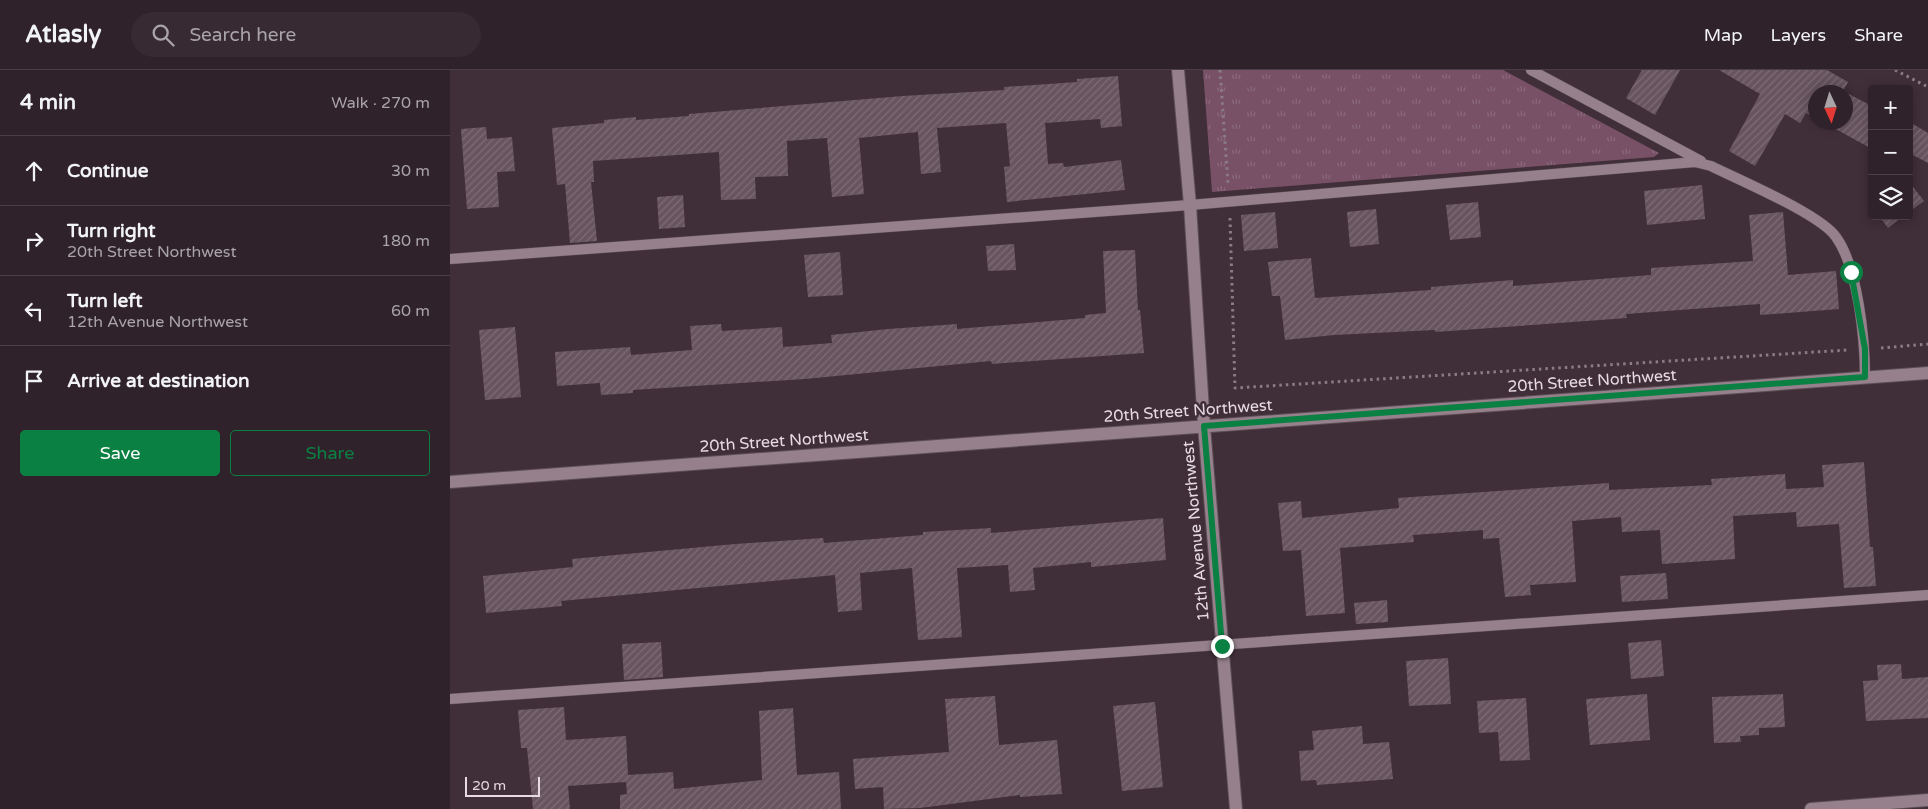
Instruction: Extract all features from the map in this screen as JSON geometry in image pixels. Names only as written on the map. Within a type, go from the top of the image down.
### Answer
[{"type":"street","name":"12th Avenue Northwest","points":[[1178,70],[1190,205],[1204,426],[1236,809]]},
{"type":"street","name":"20th Street Northwest","points":[[450,482],[1928,373]]},
{"type":"street","points":[[1811,809],[1928,800]]},
{"type":"lane","points":[[1530,70],[1710,166],[1809,216],[1835,235],[1844,251],[1851,272],[1865,349],[1865,377]]},
{"type":"lane","points":[[450,260],[1230,202],[1684,162],[1710,166]]},
{"type":"lane","points":[[450,699],[1928,595]]},
{"type":"path","points":[[1220,70],[1230,202],[1235,388],[1928,344]]},
{"type":"path","points":[[1895,70],[1928,87]]},
{"type":"green space","points":[[1203,70],[1503,70],[1659,153],[1654,157],[1212,192]]},
{"type":"building","points":[[1642,70],[1680,70],[1655,115],[1626,98]]},
{"type":"building","points":[[1719,70],[1827,70],[1848,82],[1846,85],[1808,85],[1808,114],[1806,113],[1800,123],[1785,114],[1755,166],[1729,151],[1760,94]]},
{"type":"building","points":[[1118,76],[1122,126],[1101,128],[1100,119],[1045,123],[1048,164],[1063,163],[1064,167],[1121,160],[1125,190],[1007,202],[1004,167],[1010,166],[1006,123],[937,128],[941,172],[921,174],[918,132],[859,138],[864,194],[832,197],[827,138],[787,141],[788,176],[755,177],[756,199],[721,200],[719,152],[593,161],[594,182],[591,182],[597,241],[570,243],[565,184],[557,185],[552,128],[604,123],[604,120],[636,117],[636,120],[903,96],[1004,90],[1004,87],[1077,82],[1077,79]]},
{"type":"building","points":[[1853,96],[1868,104],[1868,147],[1838,130],[1853,130]]},
{"type":"building","points":[[1913,124],[1928,133],[1928,163],[1913,155]]},
{"type":"building","points":[[486,127],[487,139],[512,137],[515,171],[497,172],[499,207],[467,209],[461,129]]},
{"type":"building","points":[[1702,185],[1705,219],[1647,225],[1644,191]]},
{"type":"building","points":[[1913,187],[1924,201],[1913,209]]},
{"type":"building","points":[[683,195],[685,227],[659,229],[657,197]]},
{"type":"building","points":[[1478,202],[1481,237],[1450,240],[1446,205]]},
{"type":"building","points":[[1376,209],[1379,244],[1350,247],[1347,212]]},
{"type":"building","points":[[1275,212],[1278,248],[1244,251],[1241,215]]},
{"type":"building","points":[[1783,212],[1788,275],[1836,271],[1839,309],[1760,315],[1760,304],[1626,314],[1627,318],[1435,332],[1435,330],[1334,335],[1285,340],[1280,296],[1272,296],[1268,262],[1311,258],[1315,298],[1431,290],[1431,287],[1513,280],[1513,286],[1651,275],[1651,268],[1753,261],[1749,215]]},
{"type":"building","points":[[1882,220],[1898,220],[1888,228]]},
{"type":"building","points":[[1014,244],[1016,270],[988,271],[986,246]]},
{"type":"building","points":[[1135,250],[1138,310],[1140,310],[1144,353],[992,364],[991,361],[805,379],[633,390],[633,393],[601,395],[600,383],[557,386],[555,352],[630,347],[631,355],[692,350],[690,326],[721,324],[722,331],[782,327],[783,347],[832,343],[831,335],[888,329],[957,324],[957,329],[1085,318],[1085,315],[1106,313],[1103,251]]},
{"type":"building","points":[[840,252],[843,295],[808,297],[804,255]]},
{"type":"building","points":[[515,327],[521,397],[485,400],[479,330]]},
{"type":"building","points":[[1864,462],[1870,547],[1873,547],[1876,586],[1844,588],[1839,524],[1797,527],[1796,512],[1733,516],[1735,559],[1662,564],[1660,530],[1622,532],[1621,517],[1572,521],[1576,582],[1530,585],[1531,595],[1505,597],[1499,538],[1483,539],[1483,530],[1413,535],[1414,542],[1340,548],[1345,613],[1306,616],[1301,550],[1283,551],[1278,503],[1301,501],[1302,518],[1399,508],[1398,498],[1609,483],[1609,490],[1712,485],[1711,479],[1785,474],[1786,489],[1824,487],[1822,465]]},
{"type":"building","points":[[1163,518],[1166,560],[1091,567],[1091,562],[1033,568],[1035,590],[1010,592],[1008,565],[957,568],[962,637],[918,640],[912,568],[860,573],[862,610],[838,612],[835,575],[561,601],[562,606],[486,613],[483,576],[573,567],[572,559],[735,544],[823,538],[824,543],[923,535],[923,532],[991,528],[991,533]]},
{"type":"building","points":[[1666,573],[1668,599],[1622,602],[1620,576]]},
{"type":"building","points":[[1387,600],[1388,622],[1356,624],[1354,603]]},
{"type":"building","points":[[1661,640],[1664,676],[1631,679],[1628,643]]},
{"type":"building","points":[[661,642],[663,677],[624,680],[622,644]]},
{"type":"building","points":[[1448,658],[1451,704],[1409,706],[1406,661]]},
{"type":"building","points":[[1901,664],[1902,679],[1928,677],[1928,718],[1866,721],[1863,681],[1878,680],[1877,665]]},
{"type":"building","points":[[1647,694],[1650,740],[1590,745],[1586,699]]},
{"type":"building","points":[[1783,694],[1785,727],[1759,728],[1759,735],[1740,736],[1741,742],[1714,743],[1712,697]]},
{"type":"building","points":[[995,696],[999,745],[1057,740],[1062,794],[1020,797],[1020,795],[920,808],[884,809],[883,787],[855,789],[853,759],[949,752],[945,699]]},
{"type":"building","points":[[1526,698],[1530,760],[1500,761],[1498,732],[1479,733],[1477,701]]},
{"type":"building","points":[[1155,702],[1163,787],[1122,791],[1113,706]]},
{"type":"building","points":[[564,707],[566,740],[626,736],[628,775],[673,772],[674,789],[762,780],[759,711],[793,708],[797,775],[839,772],[841,809],[620,809],[620,795],[627,794],[626,782],[568,786],[570,809],[533,809],[527,748],[521,748],[518,710]]},
{"type":"building","points":[[1362,726],[1363,744],[1389,742],[1393,779],[1317,785],[1316,780],[1301,781],[1299,751],[1314,750],[1312,731]]},
{"type":"route","points":[[1222,646],[1204,426],[1865,377],[1865,349],[1851,272]]}]
